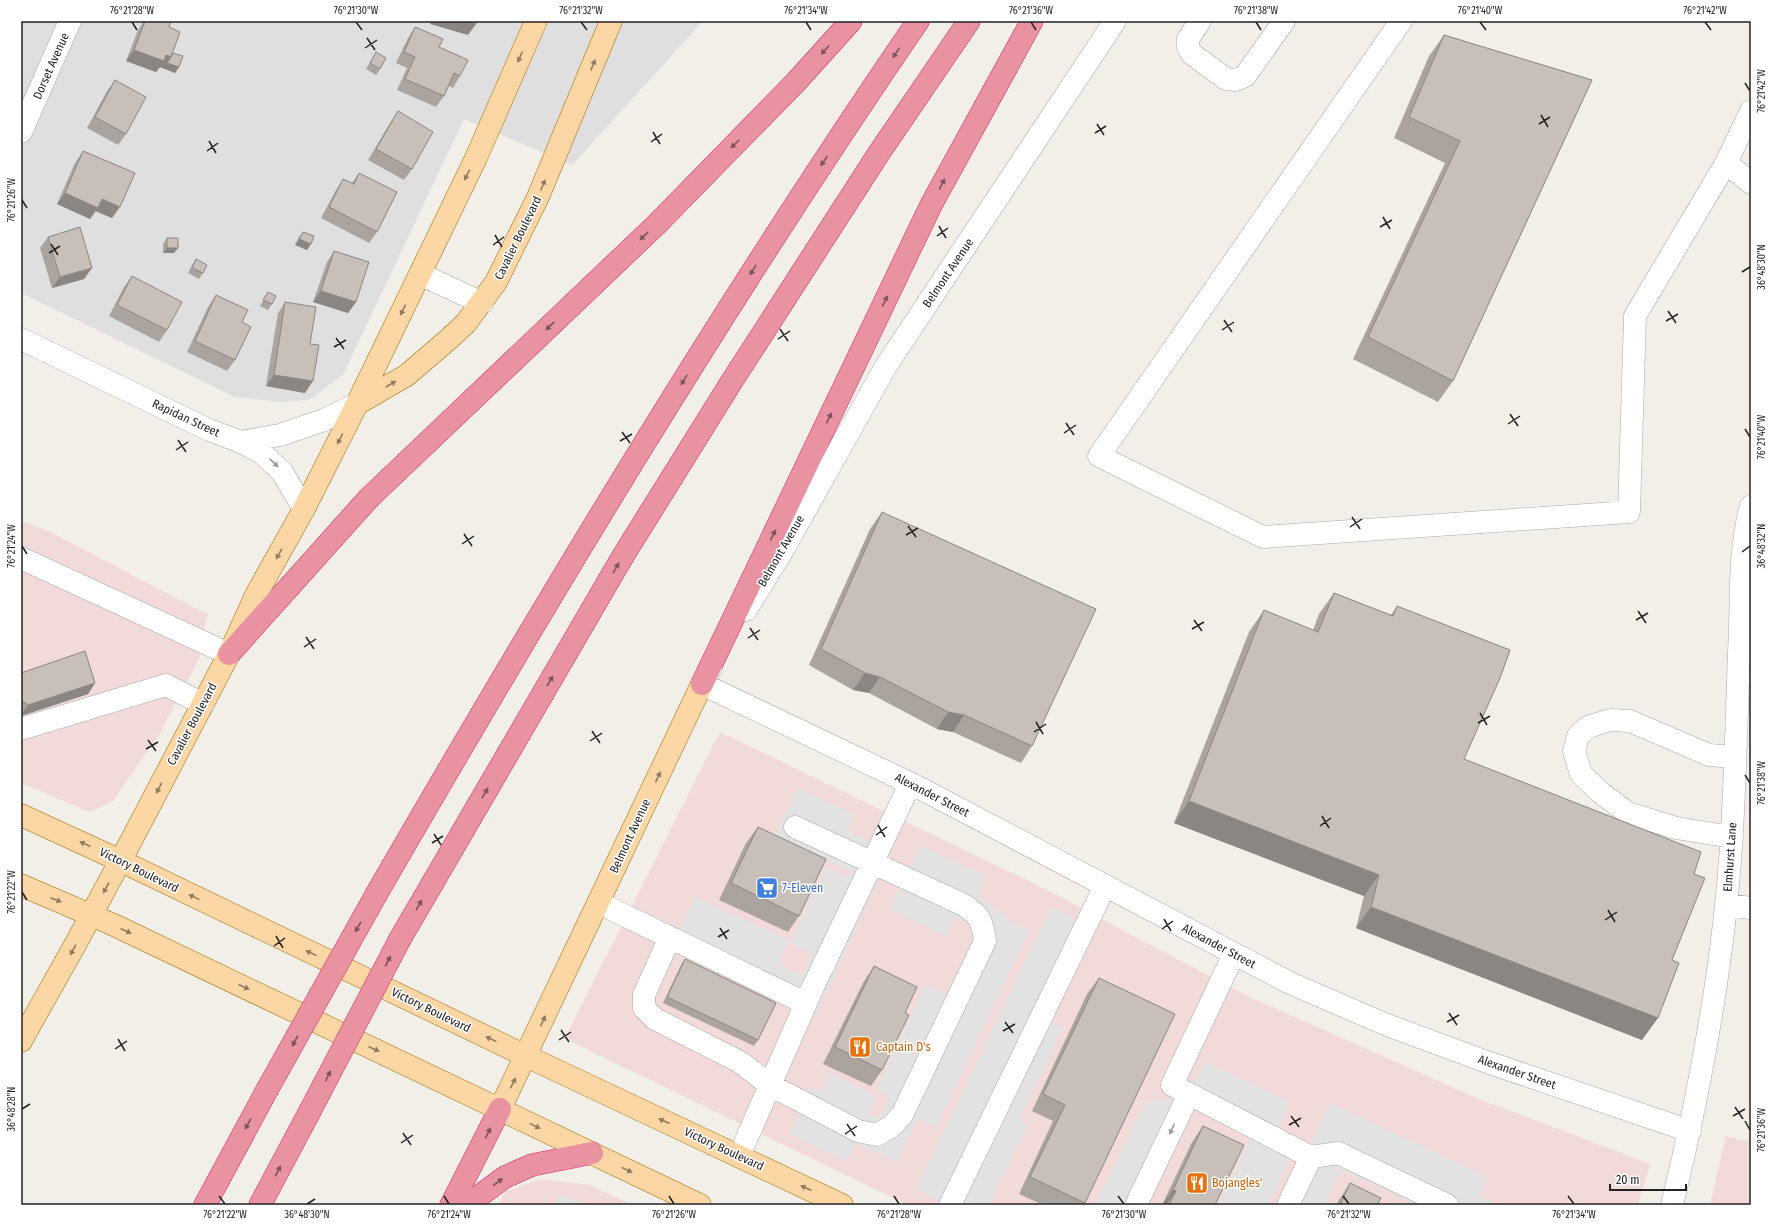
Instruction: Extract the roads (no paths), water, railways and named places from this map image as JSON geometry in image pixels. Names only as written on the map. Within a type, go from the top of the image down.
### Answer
[{"type":"highway","points":[[229,654],[369,498],[656,225],[796,82],[851,21]]},
{"type":"highway","points":[[205,1205],[267,1090],[377,893],[486,705],[650,434],[766,249],[918,21]]},
{"type":"highway","points":[[260,1205],[400,939],[627,550],[870,167],[969,21]]},
{"type":"highway","points":[[702,684],[931,204],[1032,21]]},
{"type":"highway","points":[[451,1205],[500,1109]]},
{"type":"highway","points":[[467,1205],[505,1177],[532,1165],[592,1153]]},
{"type":"main road","name":"Cavalier Boulevard","points":[[21,1041],[121,860],[229,654],[257,593],[304,509],[357,404],[476,158],[536,21]]},
{"type":"main road","name":"Cavalier Boulevard","points":[[357,404],[407,375],[466,323],[496,282],[538,197],[611,21]]},
{"type":"main road","name":"Belmont Avenue","points":[[500,1109],[702,684]]},
{"type":"main road","name":"Victory Boulevard","points":[[21,815],[121,860],[526,1056],[842,1205]]},
{"type":"main road","points":[[21,885],[91,915],[700,1205]]},
{"type":"street","name":"Dorset Avenue","points":[[21,132],[70,21]]},
{"type":"street","name":"Belmont Avenue","points":[[702,684],[784,548],[886,366],[1115,21]]},
{"type":"street","points":[[1200,21],[1188,39],[1188,47],[1192,54],[1226,79],[1236,80],[1246,76],[1284,21]]},
{"type":"street","points":[[1401,21],[1099,456],[1263,537],[1629,512],[1635,316],[1726,163],[1751,111]]},
{"type":"street","points":[[1726,163],[1751,183]]},
{"type":"street","points":[[420,274],[482,303]]},
{"type":"street","name":"Rapidan Street","points":[[21,339],[209,430],[241,442],[262,453],[282,472],[304,509]]},
{"type":"street","points":[[241,442],[280,435],[324,420],[357,404]]},
{"type":"street","name":"Elmhurst Lane","points":[[1672,1205],[1690,1131],[1709,1038],[1727,905],[1732,837],[1743,555],[1751,506]]},
{"type":"street","points":[[21,558],[229,654]]},
{"type":"street","name":"Alexander Street","points":[[702,684],[910,784],[1290,983],[1387,1025],[1487,1062],[1690,1131]]},
{"type":"street","points":[[21,730],[166,685],[203,704]]},
{"type":"street","points":[[1732,837],[1676,828],[1628,813],[1601,793],[1581,774],[1574,751],[1578,736],[1588,727],[1610,720],[1630,721],[1710,755],[1735,757]]},
{"type":"street","points":[[739,1156],[805,1003],[910,784]]},
{"type":"street","points":[[670,937],[644,995],[644,1008],[655,1019],[740,1062],[770,1086],[858,1131],[876,1135],[892,1126],[902,1115],[985,941],[983,926],[978,915],[964,905],[795,827]]},
{"type":"street","points":[[950,1205],[1105,886]]},
{"type":"street","points":[[599,903],[805,1003]]},
{"type":"street","points":[[1727,905],[1751,908]]},
{"type":"street","points":[[1234,954],[1172,1085],[1311,1157],[1338,1153],[1447,1205]]},
{"type":"street","points":[[1136,1205],[1188,1094]]},
{"type":"street","points":[[1288,1205],[1311,1157]]},
{"type":"place","name":"7-Eleven","points":[[767,888]]},
{"type":"place","name":"Captain D's","points":[[860,1047]]},
{"type":"place","name":"Bojangles'","points":[[1197,1183]]}]
